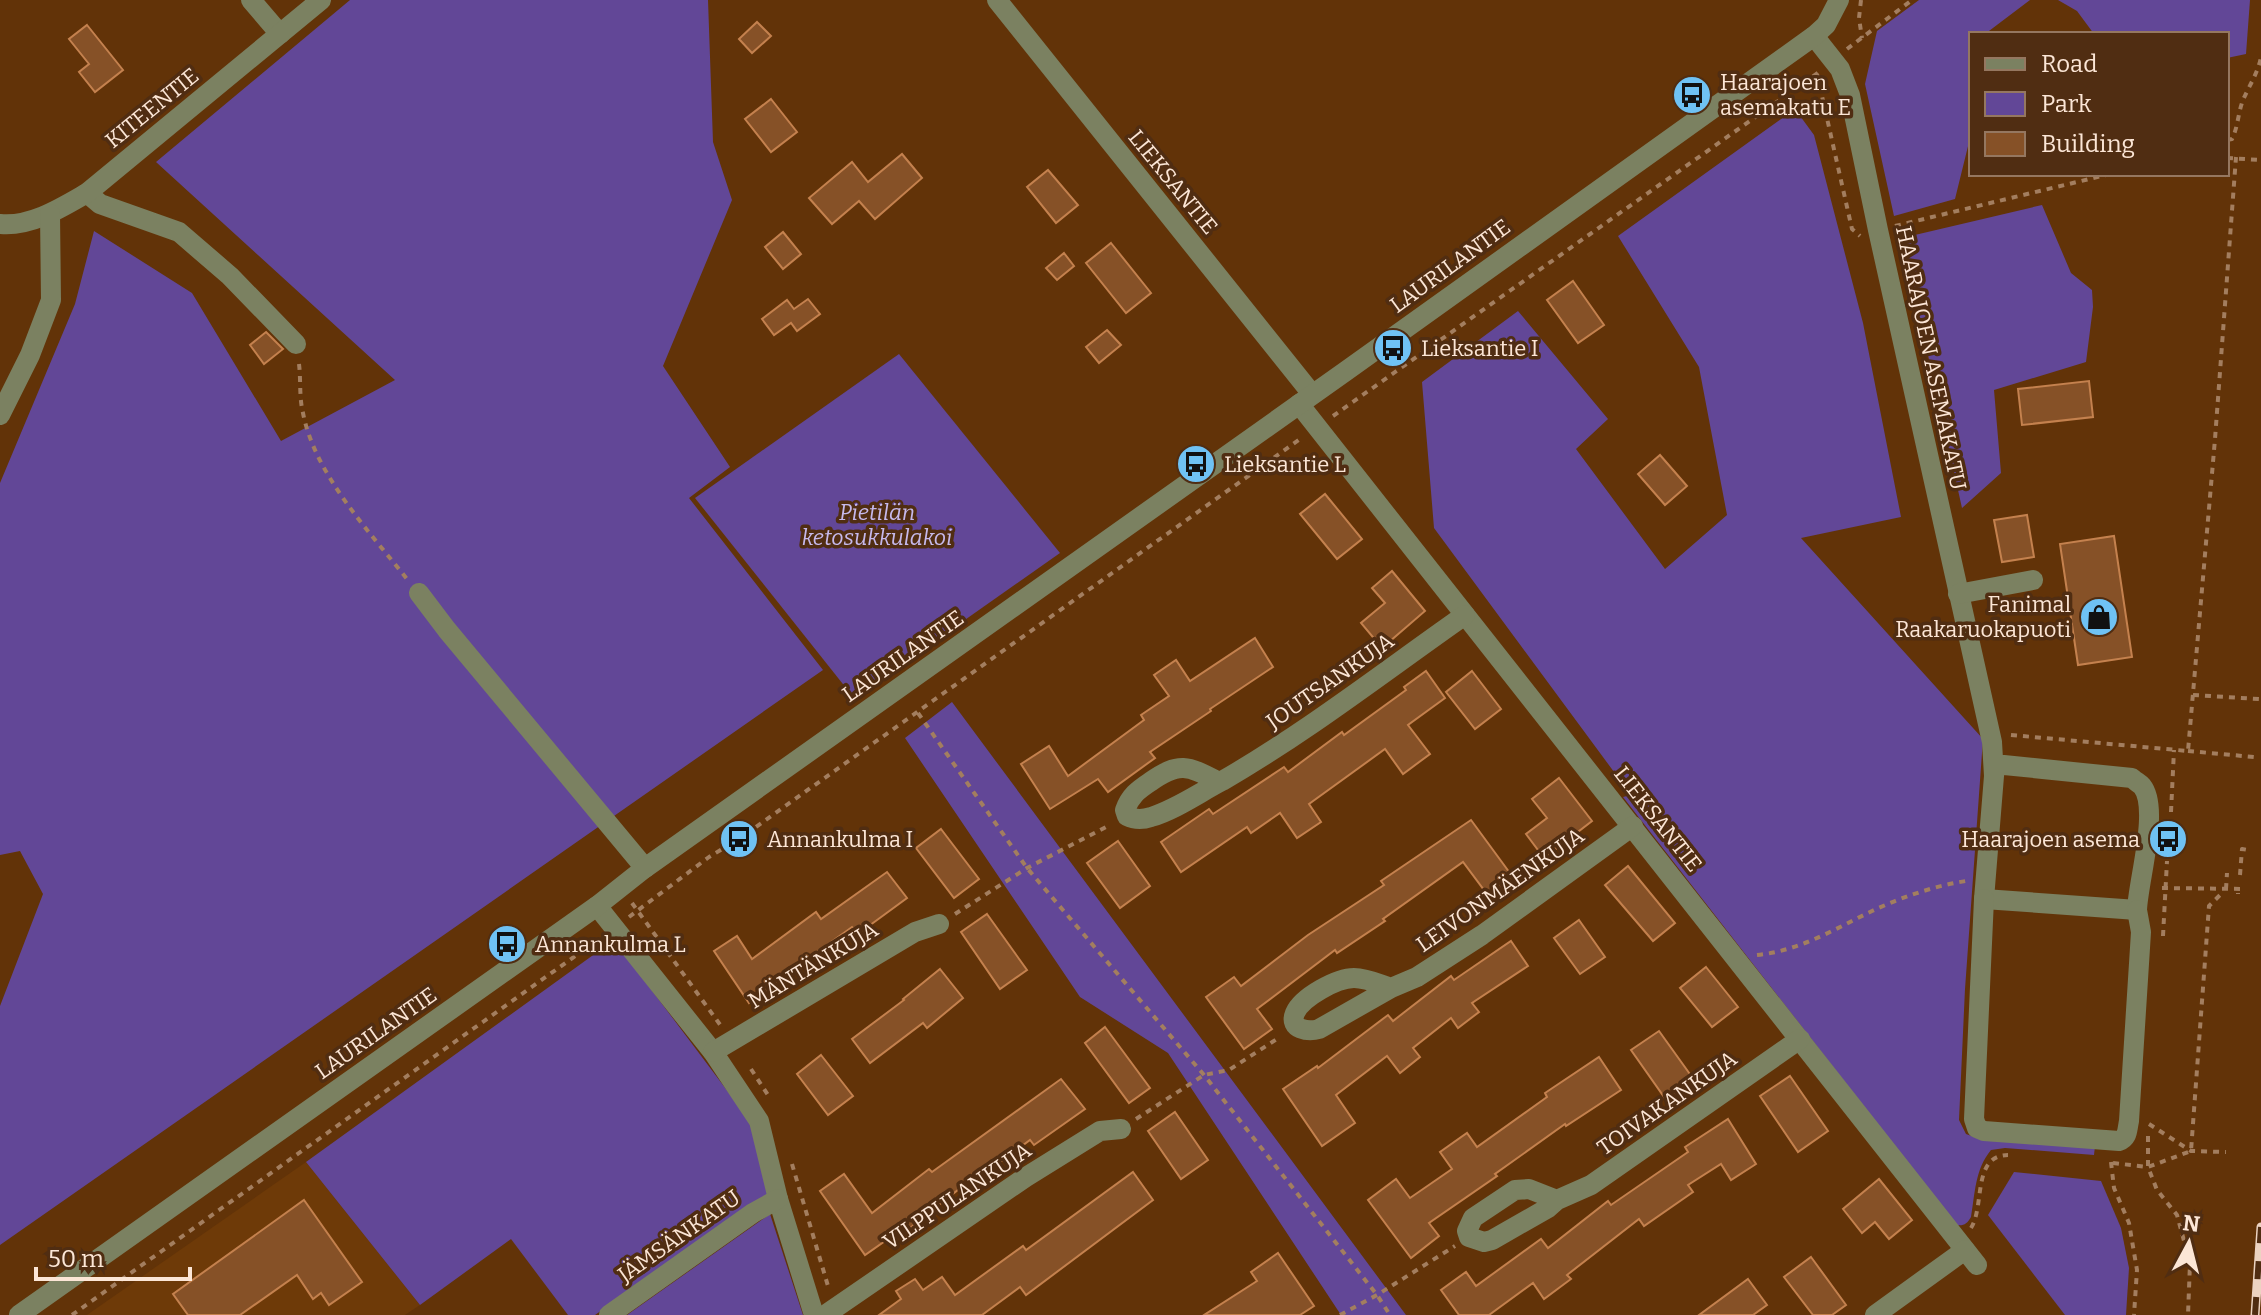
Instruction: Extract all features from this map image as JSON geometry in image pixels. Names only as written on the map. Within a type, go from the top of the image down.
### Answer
[{"type":"street","points":[[251,0],[280,34]]},
{"type":"street","name":"KITEENTIE","points":[[0,224],[10,225],[50,214],[87,193],[321,0]]},
{"type":"street","name":"LIEKSANTIE","points":[[997,0],[1306,399],[1317,427],[1971,1258],[1875,1315]]},
{"type":"street","points":[[1814,36],[1826,25],[1839,0]]},
{"type":"street","name":"LAURILANTIE","points":[[19,1315],[1814,36]]},
{"type":"street","name":"HAARAJOEN ASEMAKATU","points":[[1814,36],[1825,67],[1840,69],[1850,95],[1991,737],[1994,764],[1974,1119],[1977,1128],[2104,1140],[2124,1139],[2129,1121],[2141,932],[2137,910]]},
{"type":"street","points":[[87,193],[100,204],[179,232],[230,276],[296,344]]},
{"type":"street","points":[[0,415],[30,355],[51,300],[50,214]]},
{"type":"street","points":[[1958,594],[2033,580]]},
{"type":"street","points":[[419,593],[645,868]]},
{"type":"street","name":"JOUTSANKUJA","points":[[1127,816],[1133,819],[1150,818],[1219,782],[1285,742],[1465,615]]},
{"type":"street","points":[[1985,890],[2137,910],[2138,890],[2146,860],[2149,806],[2144,787],[2132,778],[1994,764]]},
{"type":"street","points":[[1127,816],[1125,810],[1132,796],[1167,770],[1190,768],[1219,782]]},
{"type":"street","name":"LEIVONMÄENKUJA","points":[[1296,1025],[1309,1032],[1319,1029],[1391,988],[1417,977],[1482,935],[1633,826]]},
{"type":"street","points":[[597,906],[713,1052],[759,1121],[778,1199],[814,1315]]},
{"type":"street","name":"MÄNTÄNKUJA","points":[[713,1052],[915,932],[939,924]]},
{"type":"street","points":[[1296,1025],[1295,1012],[1334,982],[1350,978],[1366,979],[1391,988]]},
{"type":"street","name":"TOIVAKANKUJA","points":[[1469,1237],[1484,1242],[1492,1240],[1557,1200],[1591,1185],[1800,1039]]},
{"type":"street","name":"VILPPULANKUJA","points":[[825,1315],[1026,1177],[1100,1131],[1121,1129]]},
{"type":"street","points":[[1469,1237],[1467,1231],[1473,1218],[1515,1190],[1529,1189],[1557,1200]]},
{"type":"street","name":"JÄMSÄNKATU","points":[[609,1315],[753,1213],[778,1199]]},
{"type":"path","points":[[1861,0],[1859,18],[1862,38]]},
{"type":"path","points":[[72,1315],[615,928],[709,857],[918,713],[1801,86],[1912,0]]},
{"type":"path","points":[[2229,140],[2236,131],[2243,100],[2261,57]]},
{"type":"path","points":[[1825,67],[1852,229],[1860,236],[2097,176]]},
{"type":"path","points":[[1795,77],[1801,86]]},
{"type":"path","points":[[2188,751],[2236,157]]},
{"type":"path","points":[[2229,158],[2261,160]]},
{"type":"path","points":[[296,344],[302,413],[315,449],[335,487],[419,593]]},
{"type":"path","points":[[2193,695],[2259,699]]},
{"type":"path","points":[[918,713],[1027,868],[1204,1075],[1390,1315]]},
{"type":"path","points":[[1991,737],[2254,757]]},
{"type":"path","points":[[939,924],[1027,868],[1127,816]]},
{"type":"path","points":[[2240,875],[2242,849],[2248,850]]},
{"type":"path","points":[[2226,889],[2227,873]]},
{"type":"path","points":[[1735,958],[1765,955],[1801,946],[1923,890],[1964,881],[1985,890]]},
{"type":"path","points":[[2164,888],[2245,889]]},
{"type":"path","points":[[1121,1129],[1204,1075],[1229,1070],[1271,1045],[1296,1025]]},
{"type":"path","points":[[2148,1123],[2191,1151],[2226,1152]]},
{"type":"path","points":[[2111,1162],[2114,1188],[2129,1223],[2137,1270],[2134,1315]]},
{"type":"path","points":[[2148,1167],[2157,1190],[2177,1215],[2190,1263],[2188,1315]]},
{"type":"path","points":[[1340,1315],[1469,1237]]},
{"type":"shaded area","points":[[306,1162],[420,1305],[405,1315],[87,1315]]},
{"type":"green space","points":[[350,0],[708,0],[713,142],[732,200],[663,366],[730,467],[689,498],[823,670],[0,1245],[0,1006],[43,894],[20,851],[0,855],[0,483],[75,304],[94,231],[192,293],[281,441],[395,380],[156,162]]},
{"type":"green space","points":[[1919,0],[2030,0],[1988,32],[1969,32],[1969,142],[1955,199],[1894,216],[1865,84],[1877,31]]},
{"type":"green space","points":[[2058,0],[2250,0],[2246,54],[2229,58],[2229,32],[2093,32],[2077,11]]},
{"type":"green space","points":[[1795,109],[1814,135],[1863,323],[1901,517],[1801,538],[1983,739],[1959,1120],[1966,1134],[1977,1138],[2095,1146],[2094,1155],[2005,1148],[1991,1150],[1979,1173],[1971,1217],[1961,1225],[1956,1225],[1623,797],[1631,795],[1434,528],[1422,382],[1518,311],[1608,419],[1576,449],[1665,569],[1727,515],[1699,367],[1618,236]]},
{"type":"green space","points":[[2042,205],[2071,273],[2092,290],[2093,307],[2086,362],[1994,390],[2001,473],[1962,508],[1902,238]]},
{"type":"green space","name":"Pietilän ketosukkulakoi","points":[[899,354],[1060,553],[854,698],[695,498]]},
{"type":"green space","points":[[952,702],[1406,1315],[1341,1315],[1168,1053],[1080,997],[905,738]]},
{"type":"green space","points":[[614,940],[753,1125],[770,1195],[595,1315],[568,1315],[511,1239],[420,1305],[306,1162]]},
{"type":"green space","points":[[2014,1172],[2101,1181],[2121,1228],[2129,1268],[2126,1315],[2065,1315],[1988,1215]]},
{"type":"green space","points":[[770,1214],[803,1315],[627,1315]]},
{"type":"building","points":[[757,22],[771,36],[752,53],[739,39]]},
{"type":"building","points":[[87,25],[123,70],[95,92],[79,72],[89,64],[69,39]]},
{"type":"building","points":[[771,99],[797,132],[771,152],[745,119]]},
{"type":"building","points":[[902,154],[922,178],[875,219],[859,201],[832,224],[809,198],[852,162],[868,182]]},
{"type":"building","points":[[1048,170],[1078,205],[1056,223],[1027,187]]},
{"type":"building","points":[[783,232],[801,254],[783,269],[765,247]]},
{"type":"building","points":[[1111,243],[1151,293],[1126,313],[1086,263]]},
{"type":"building","points":[[1064,253],[1074,266],[1057,280],[1046,268]]},
{"type":"building","points":[[1573,281],[1604,325],[1578,343],[1547,300]]},
{"type":"building","points":[[808,299],[820,314],[797,331],[791,323],[774,335],[762,319],[787,300],[794,309]]},
{"type":"building","points":[[1107,330],[1121,345],[1099,363],[1086,347]]},
{"type":"building","points":[[266,332],[283,349],[264,364],[250,345]]},
{"type":"building","points":[[2089,381],[2093,417],[2022,425],[2018,389]]},
{"type":"building","points":[[1660,455],[1687,486],[1665,505],[1638,474]]},
{"type":"building","points":[[1325,494],[1362,539],[1337,559],[1300,514]]},
{"type":"building","points":[[2027,515],[2034,557],[2002,562],[1994,520]]},
{"type":"building","points":[[2114,536],[2132,657],[2078,665],[2060,544]]},
{"type":"building","points":[[1392,571],[1425,611],[1382,648],[1361,623],[1385,603],[1372,588]]},
{"type":"building","points":[[1255,638],[1273,667],[1150,752],[1155,758],[1108,792],[1098,779],[1050,809],[1021,764],[1049,746],[1068,776],[1144,720],[1141,715],[1169,696],[1154,675],[1176,660],[1190,681]]},
{"type":"building","points":[[1426,671],[1445,698],[1408,725],[1430,754],[1403,774],[1385,749],[1309,804],[1321,822],[1297,838],[1280,813],[1251,833],[1247,827],[1181,872],[1161,842],[1209,809],[1213,814],[1284,767],[1288,772],[1406,690],[1404,687]]},
{"type":"building","points":[[1472,671],[1501,709],[1475,729],[1446,692]]},
{"type":"building","points":[[1559,778],[1592,821],[1544,858],[1526,834],[1547,818],[1532,799]]},
{"type":"building","points":[[1471,820],[1515,880],[1490,898],[1463,862],[1383,919],[1385,921],[1337,953],[1335,950],[1257,1009],[1272,1029],[1244,1049],[1206,997],[1234,977],[1241,986],[1308,935],[1384,885],[1381,881]]},
{"type":"building","points":[[941,829],[979,879],[954,898],[916,848]]},
{"type":"building","points":[[1118,841],[1150,886],[1120,908],[1087,863]]},
{"type":"building","points":[[1628,866],[1675,923],[1653,941],[1605,885]]},
{"type":"building","points":[[887,872],[907,898],[858,934],[852,927],[749,1003],[714,951],[737,936],[752,959],[816,912],[821,919]]},
{"type":"building","points":[[987,914],[1027,970],[1000,989],[961,932]]},
{"type":"building","points":[[1579,920],[1605,957],[1580,974],[1554,938]]},
{"type":"building","points":[[1511,941],[1528,966],[1472,1003],[1479,1012],[1458,1028],[1451,1018],[1413,1048],[1420,1057],[1400,1073],[1387,1056],[1336,1095],[1355,1123],[1322,1146],[1283,1089],[1318,1068],[1388,1015],[1393,1021],[1451,976],[1454,980]]},
{"type":"building","points":[[1706,967],[1738,1007],[1712,1027],[1680,988]]},
{"type":"building","points":[[940,969],[963,998],[927,1028],[923,1023],[870,1063],[852,1039]]},
{"type":"building","points":[[1105,1027],[1150,1088],[1129,1103],[1085,1043]]},
{"type":"building","points":[[1659,1031],[1697,1084],[1669,1104],[1631,1050]]},
{"type":"building","points":[[821,1055],[853,1096],[828,1115],[797,1074]]},
{"type":"building","points":[[1599,1057],[1621,1090],[1565,1124],[1429,1223],[1439,1236],[1411,1258],[1368,1200],[1396,1179],[1410,1198],[1452,1169],[1440,1152],[1467,1133],[1477,1147],[1547,1097],[1545,1093]]},
{"type":"building","points":[[1790,1076],[1828,1131],[1798,1152],[1760,1096]]},
{"type":"building","points":[[1061,1079],[1085,1109],[1034,1145],[1030,1140],[975,1181],[973,1178],[910,1228],[908,1225],[865,1255],[820,1191],[844,1174],[872,1213],[929,1169],[932,1172]]},
{"type":"building","points":[[1175,1112],[1208,1160],[1181,1179],[1148,1131]]},
{"type":"building","points":[[1728,1119],[1756,1164],[1731,1180],[1721,1164],[1688,1185],[1693,1192],[1644,1226],[1639,1219],[1567,1275],[1571,1279],[1544,1299],[1533,1283],[1489,1315],[1459,1315],[1441,1290],[1466,1272],[1476,1286],[1541,1239],[1548,1248],[1608,1201],[1611,1205],[1688,1152],[1685,1147]]},
{"type":"building","points":[[1133,1172],[1153,1200],[1026,1295],[1020,1287],[982,1315],[879,1315],[901,1299],[896,1291],[915,1279],[923,1290],[942,1277],[955,1295],[1023,1246],[1026,1250]]},
{"type":"building","points":[[1879,1179],[1912,1220],[1889,1239],[1875,1222],[1862,1233],[1843,1209]]},
{"type":"building","points":[[304,1200],[362,1282],[329,1305],[321,1293],[313,1299],[297,1275],[240,1315],[188,1315],[173,1294]]},
{"type":"building","points":[[1278,1253],[1314,1306],[1300,1315],[1204,1315],[1257,1281],[1251,1272]]},
{"type":"building","points":[[1811,1257],[1846,1305],[1832,1315],[1813,1315],[1784,1277]]},
{"type":"building","points":[[1748,1279],[1767,1305],[1753,1315],[1699,1315]]},
{"type":"railway","points":[[2255,1315],[2261,1227]]},
{"type":"place","name":"Haarajoen asemakatu E","points":[[1692,95]]},
{"type":"place","name":"Lieksantie I","points":[[1393,348]]},
{"type":"place","name":"Lieksantie L","points":[[1196,464]]},
{"type":"place","name":"Fanimal Raakaruokapuoti","points":[[2099,617]]},
{"type":"place","name":"Annankulma I","points":[[739,839]]},
{"type":"place","name":"Haarajoen asema","points":[[2168,839]]},
{"type":"place","name":"Annankulma L","points":[[507,944]]}]
